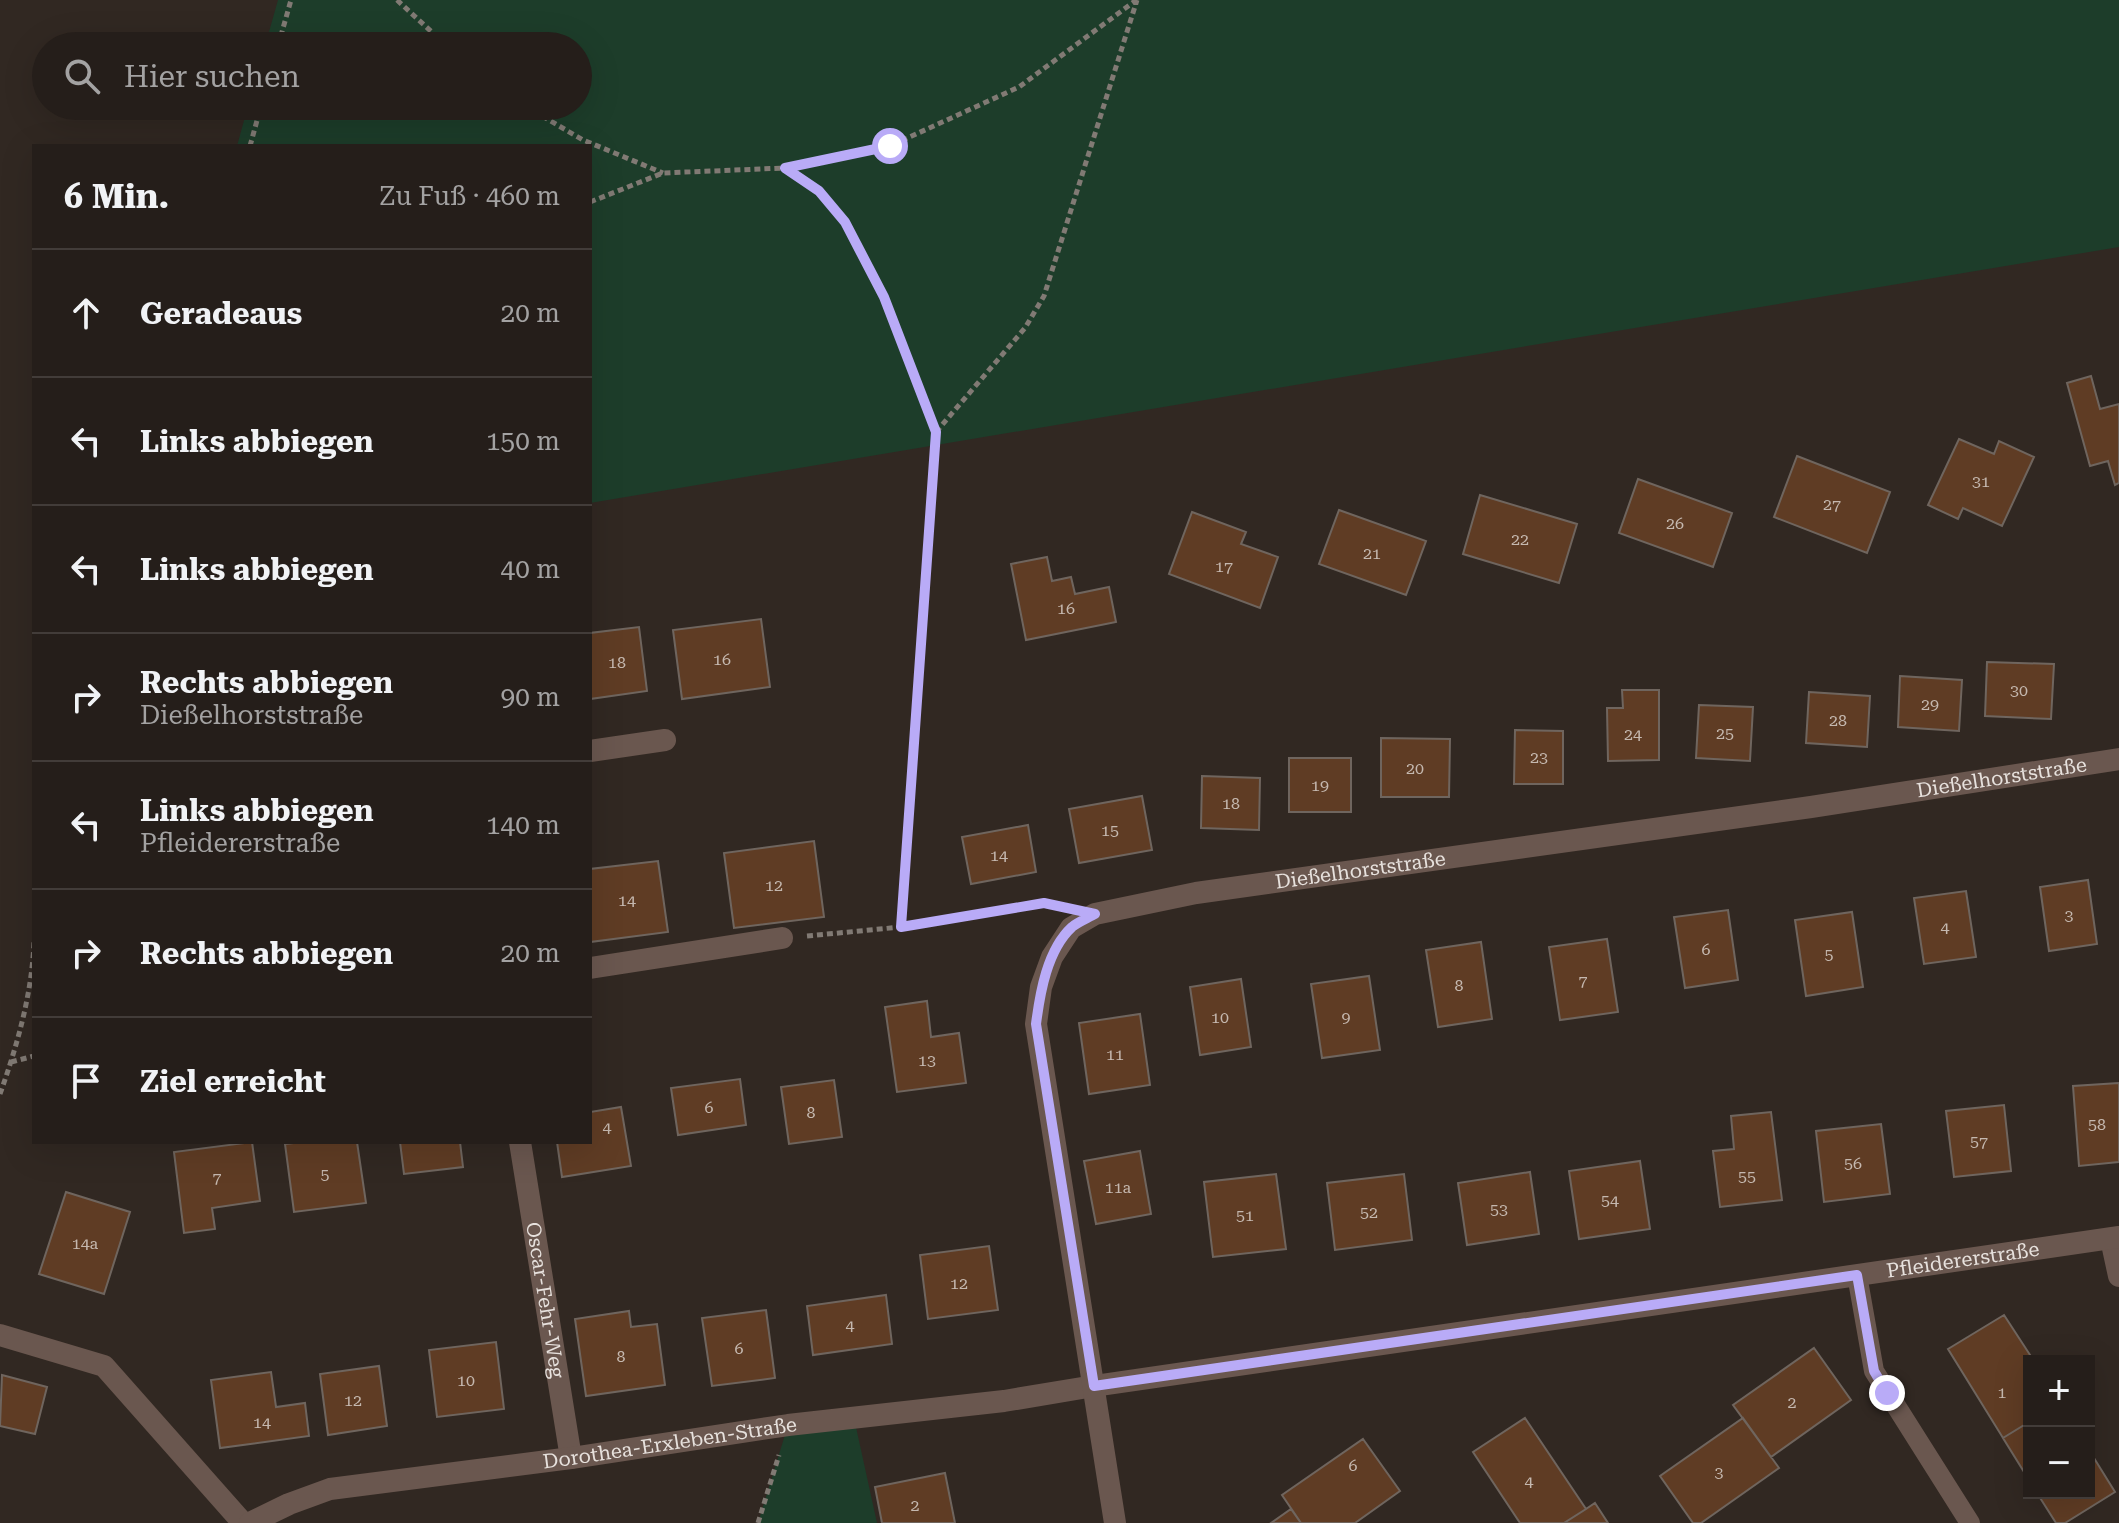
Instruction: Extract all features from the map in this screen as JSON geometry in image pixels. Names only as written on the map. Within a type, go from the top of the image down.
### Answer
[{"type":"street","points":[[592,751],[665,740]]},
{"type":"street","name":"Dießelhorststraße","points":[[1115,1523],[1036,1024],[1041,987],[1052,957],[1071,928],[1095,914],[1196,893],[1811,807],[2119,759]]},
{"type":"street","points":[[592,968],[782,938]]},
{"type":"street","name":"Oscar-Fehr-Weg","points":[[520,1144],[571,1458]]},
{"type":"street","points":[[2115,1238],[2119,1276]]},
{"type":"street","name":"Pfleidererstraße","points":[[1094,1386],[2115,1238]]},
{"type":"street","points":[[0,1335],[104,1366],[243,1523]]},
{"type":"street","name":"Dorothea-Erxleben-Straße","points":[[250,1523],[330,1489],[571,1458],[788,1425],[1004,1401],[1094,1386]]},
{"type":"lane","points":[[1857,1275],[1874,1371],[1970,1523]]},
{"type":"path","points":[[282,32],[291,0]]},
{"type":"path","points":[[397,0],[432,32]]},
{"type":"path","points":[[592,201],[663,173],[785,168],[890,146],[1019,87],[1136,0]]},
{"type":"path","points":[[936,432],[1025,328],[1044,296],[1136,0]]},
{"type":"path","points":[[251,144],[257,120]]},
{"type":"path","points":[[549,120],[583,140],[663,173]]},
{"type":"path","points":[[785,168],[819,191],[845,222],[884,297],[936,432],[901,927]]},
{"type":"path","points":[[782,938],[901,927],[1044,903],[1095,914]]},
{"type":"path","points":[[0,1094],[32,977]]},
{"type":"path","points":[[11,1062],[32,1057]]},
{"type":"path","points":[[758,1523],[788,1425]]},
{"type":"green space","points":[[278,0],[2119,0],[2119,247],[592,503],[592,144],[238,144],[244,120],[592,120],[592,32],[269,32]]},
{"type":"green space","points":[[854,1418],[877,1523],[758,1523],[788,1425]]},
{"type":"building","points":[[2091,376],[2100,409],[2119,404],[2119,483],[2115,485],[2108,461],[2090,466],[2067,383]]},
{"type":"building","points":[[1959,439],[1994,454],[1999,441],[2034,457],[2002,526],[1963,508],[1958,519],[1928,505]]},
{"type":"building","points":[[1797,456],[1890,492],[1867,553],[1774,517]]},
{"type":"building","points":[[1638,479],[1732,513],[1713,567],[1619,533]]},
{"type":"building","points":[[1480,495],[1577,524],[1559,583],[1463,554]]},
{"type":"building","points":[[1339,510],[1426,541],[1406,595],[1319,564]]},
{"type":"building","points":[[1192,512],[1246,532],[1241,544],[1278,557],[1260,608],[1169,574]]},
{"type":"building","points":[[1047,557],[1052,581],[1071,577],[1075,594],[1109,587],[1116,622],[1026,640],[1011,564]]},
{"type":"building","points":[[761,619],[770,687],[682,699],[673,630]]},
{"type":"building","points":[[639,627],[647,691],[592,699],[592,633]]},
{"type":"building","points":[[1987,662],[2054,664],[2051,719],[1985,716]]},
{"type":"building","points":[[1900,676],[1962,680],[1959,731],[1898,727]]},
{"type":"building","points":[[1622,690],[1659,690],[1659,760],[1608,761],[1607,708],[1623,708]]},
{"type":"building","points":[[1809,692],[1870,696],[1867,747],[1806,743]]},
{"type":"building","points":[[1699,705],[1753,707],[1750,761],[1696,758]]},
{"type":"building","points":[[1515,730],[1563,731],[1563,784],[1514,784]]},
{"type":"building","points":[[1381,738],[1450,739],[1449,797],[1381,797]]},
{"type":"building","points":[[1289,758],[1351,758],[1351,812],[1289,812]]},
{"type":"building","points":[[1202,776],[1260,778],[1259,830],[1201,828]]},
{"type":"building","points":[[1142,796],[1152,850],[1079,863],[1069,809]]},
{"type":"building","points":[[1028,825],[1036,872],[971,884],[962,837]]},
{"type":"building","points":[[814,841],[824,917],[734,928],[724,853]]},
{"type":"building","points":[[658,861],[668,932],[592,942],[592,869]]},
{"type":"building","points":[[2088,880],[2097,944],[2049,951],[2040,887]]},
{"type":"building","points":[[1966,891],[1976,957],[1924,964],[1914,898]]},
{"type":"building","points":[[1728,910],[1738,980],[1685,988],[1674,917]]},
{"type":"building","points":[[1852,912],[1863,987],[1806,996],[1795,920]]},
{"type":"building","points":[[1607,939],[1618,1012],[1560,1020],[1549,947]]},
{"type":"building","points":[[1481,942],[1492,1019],[1438,1027],[1426,950]]},
{"type":"building","points":[[1369,976],[1380,1050],[1322,1058],[1311,984]]},
{"type":"building","points":[[1241,979],[1251,1047],[1200,1055],[1190,987]]},
{"type":"building","points":[[927,1001],[931,1037],[959,1033],[966,1083],[897,1092],[885,1007]]},
{"type":"building","points":[[1140,1014],[1150,1085],[1089,1094],[1079,1023]]},
{"type":"building","points":[[740,1079],[746,1125],[678,1135],[671,1088]]},
{"type":"building","points":[[834,1080],[842,1137],[789,1144],[781,1087]]},
{"type":"building","points":[[2119,1083],[2119,1162],[2079,1166],[2073,1086]]},
{"type":"building","points":[[2004,1105],[2011,1171],[1954,1177],[1946,1111]]},
{"type":"building","points":[[621,1107],[631,1166],[562,1177],[557,1144],[592,1144],[592,1112]]},
{"type":"building","points":[[1771,1112],[1782,1200],[1720,1207],[1713,1151],[1734,1149],[1731,1116]]},
{"type":"building","points":[[1881,1124],[1890,1194],[1824,1202],[1816,1131]]},
{"type":"building","points":[[252,1144],[260,1201],[212,1208],[215,1229],[184,1233],[174,1152]]},
{"type":"building","points":[[285,1144],[357,1144],[366,1203],[294,1212]]},
{"type":"building","points":[[400,1144],[460,1144],[463,1167],[404,1174]]},
{"type":"building","points":[[1140,1151],[1151,1214],[1096,1224],[1084,1161]]},
{"type":"building","points":[[1640,1161],[1650,1229],[1579,1239],[1569,1171]]},
{"type":"building","points":[[1530,1172],[1539,1234],[1467,1245],[1458,1183]]},
{"type":"building","points":[[1276,1174],[1286,1249],[1213,1257],[1204,1182]]},
{"type":"building","points":[[1404,1174],[1412,1240],[1335,1250],[1327,1183]]},
{"type":"building","points":[[66,1192],[130,1212],[104,1294],[39,1274]]},
{"type":"building","points":[[989,1246],[998,1310],[928,1319],[920,1255]]},
{"type":"building","points":[[886,1295],[892,1344],[813,1355],[807,1306]]},
{"type":"building","points":[[766,1310],[775,1378],[712,1386],[702,1318]]},
{"type":"building","points":[[629,1311],[631,1327],[657,1324],[665,1385],[586,1396],[575,1319]]},
{"type":"building","points":[[2004,1315],[2030,1355],[2023,1355],[2023,1426],[2003,1438],[1948,1349]]},
{"type":"building","points":[[496,1342],[504,1409],[437,1417],[429,1350]]},
{"type":"building","points":[[1814,1348],[1851,1400],[1771,1457],[1733,1405]]},
{"type":"building","points":[[379,1366],[387,1426],[328,1435],[320,1374]]},
{"type":"building","points":[[271,1372],[276,1407],[305,1403],[309,1436],[220,1448],[211,1380]]},
{"type":"building","points":[[2,1375],[47,1387],[35,1434],[0,1426]]},
{"type":"building","points":[[1525,1418],[1586,1509],[1564,1523],[1520,1523],[1473,1452]]},
{"type":"building","points":[[1743,1418],[1779,1468],[1701,1523],[1693,1523],[1660,1476]]},
{"type":"building","points":[[2023,1426],[2023,1470],[2003,1438]]},
{"type":"building","points":[[1363,1439],[1400,1491],[1355,1523],[1301,1523],[1282,1495]]},
{"type":"building","points":[[2095,1460],[2115,1492],[2065,1523],[2056,1523],[2041,1499],[2095,1499]]},
{"type":"building","points":[[945,1473],[955,1523],[882,1523],[875,1487]]},
{"type":"building","points":[[1595,1503],[1608,1523],[1564,1523],[1586,1509]]},
{"type":"building","points":[[1291,1509],[1301,1523],[1271,1523]]},
{"type":"route","points":[[890,146],[785,168],[819,191],[845,222],[884,297],[936,432],[901,927],[1044,903],[1095,914],[1071,928],[1052,957],[1041,987],[1036,1024],[1094,1386],[1857,1275],[1874,1371],[1887,1393]]}]
